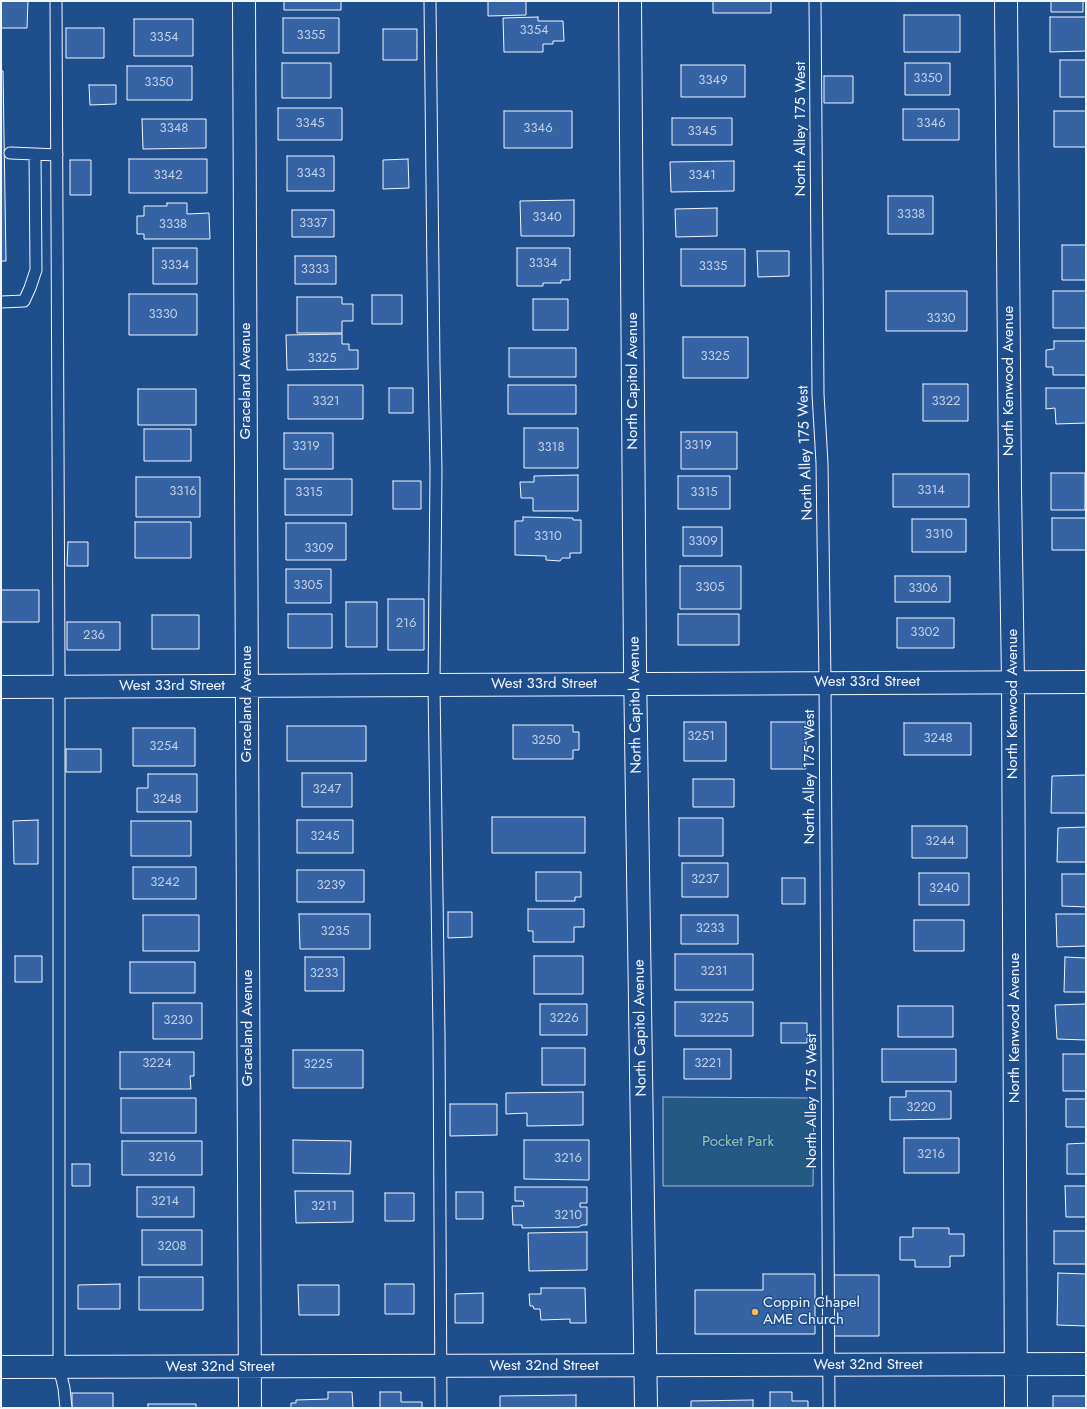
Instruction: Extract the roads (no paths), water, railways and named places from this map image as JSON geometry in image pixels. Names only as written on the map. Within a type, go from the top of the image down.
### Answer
[{"type":"street","name":"Graceland Avenue","points":[[244,1],[250,1408]]},
{"type":"street","name":"North Capitol Avenue","points":[[630,1],[636,684],[646,1408]]},
{"type":"street","name":"North Kenwood Avenue","points":[[1006,1],[1013,682],[1016,1408]]},
{"type":"street","name":"West 33rd Street","points":[[1,687],[825,682],[1086,682]]},
{"type":"street","name":"West 32nd Street","points":[[1,1367],[828,1366],[1086,1364]]},
{"type":"lane","points":[[56,1],[60,687],[59,1367],[64,1388],[66,1408]]},
{"type":"lane","points":[[430,1],[436,470],[434,685],[439,1034],[441,1408]]},
{"type":"lane","name":"North Alley 175 West","points":[[815,1],[818,394],[822,471],[825,682],[829,1408]]},
{"type":"lane","points":[[10,153],[57,155]]},
{"type":"lane","points":[[1,302],[24,301],[36,270],[35,154]]},
{"type":"place","name":"Coppin Chapel AME Church","points":[[755,1312]]},
{"type":"park label","name":"Pocket Park","points":[[738,1142]]}]
